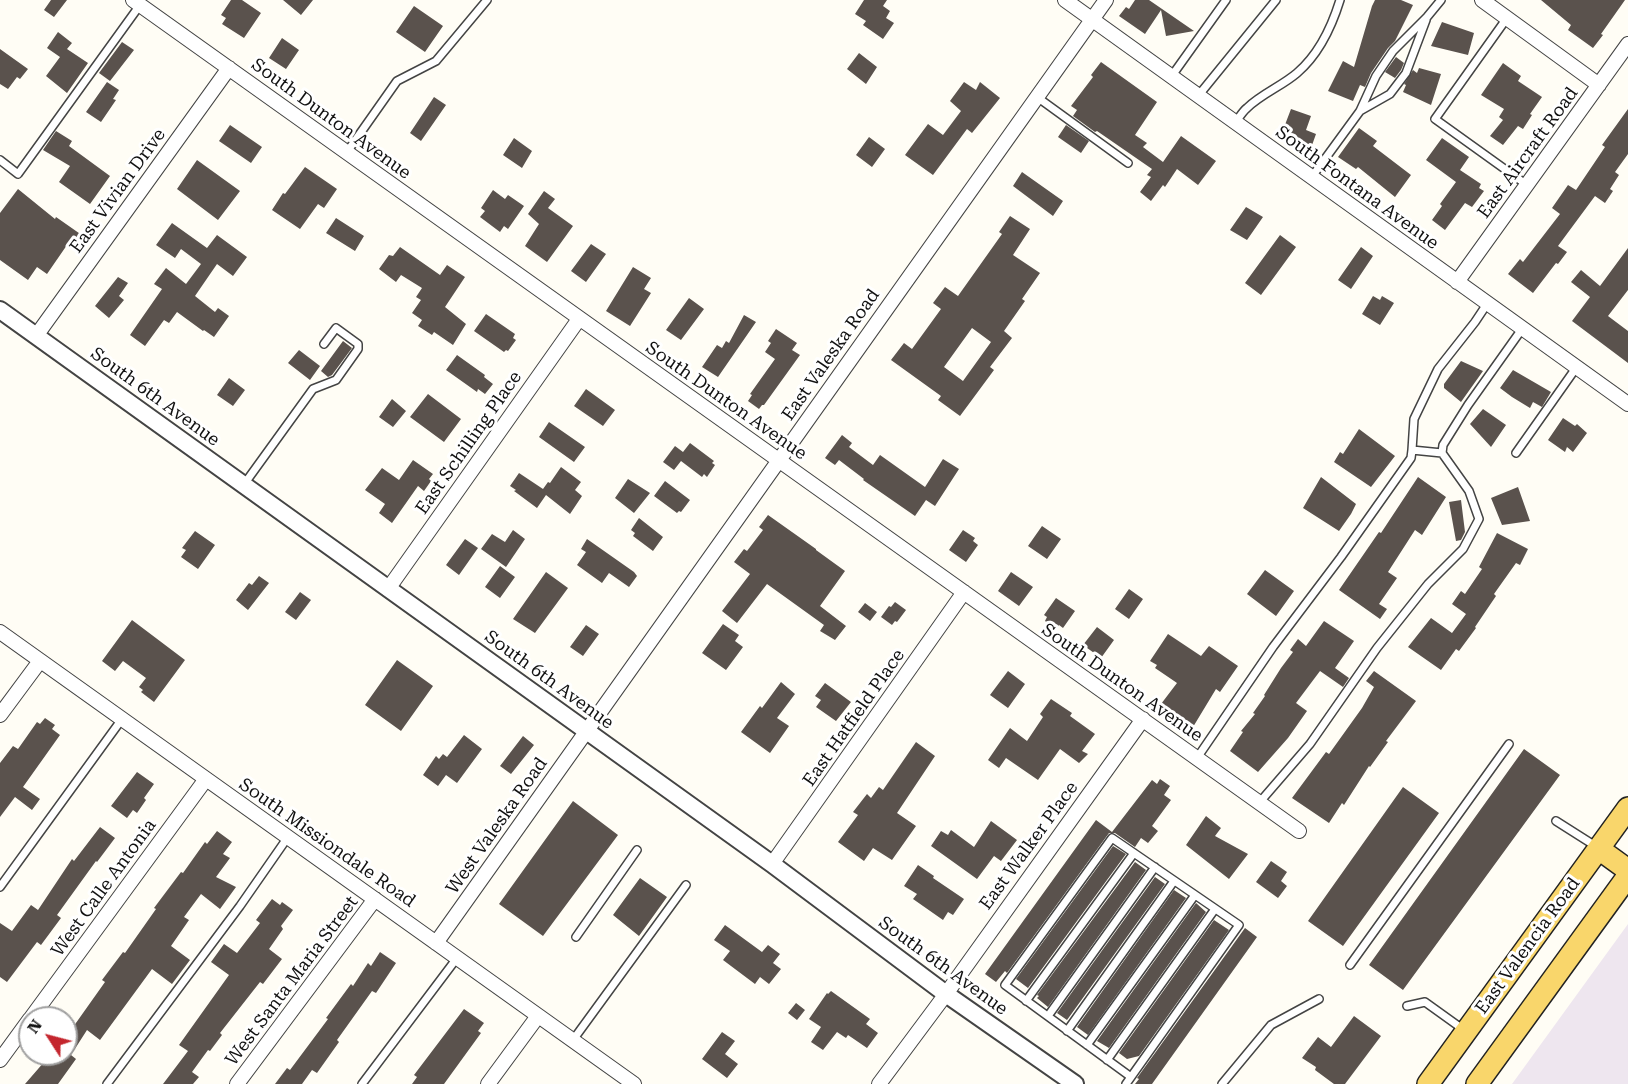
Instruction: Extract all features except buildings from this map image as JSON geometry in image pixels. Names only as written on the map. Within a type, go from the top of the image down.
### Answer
[{"type":"main road","name":"East Valencia Road","points":[[1428,1084],[1628,808]]},
{"type":"main road","points":[[1599,849],[1628,870]]},
{"type":"main road","points":[[1477,1084],[1628,876]]},
{"type":"street","name":"South Fontana Avenue","points":[[1065,0],[1628,405]]},
{"type":"street","name":"East Valeska Road","points":[[587,731],[1106,0]]},
{"type":"street","points":[[1482,0],[1599,85]]},
{"type":"street","name":"South Dunton Avenue","points":[[137,2],[1299,831]]},
{"type":"street","name":"East Aircraft Road","points":[[1457,282],[1628,44]]},
{"type":"street","name":"East Vivian Drive","points":[[36,336],[229,68]]},
{"type":"street","name":"South 6th Avenue","points":[[0,310],[772,864],[946,994],[1075,1084]]},
{"type":"street","name":"East Schilling Place","points":[[388,589],[579,319]]},
{"type":"street","name":"East Hatfield Place","points":[[772,864],[964,592]]},
{"type":"street","name":"South Missiondale Road","points":[[0,632],[573,1040],[624,1081]]},
{"type":"street","points":[[0,716],[40,661]]},
{"type":"street","name":"East Walker Place","points":[[879,1084],[1143,720]]},
{"type":"street","name":"West Valeska Road","points":[[436,943],[587,731]]},
{"type":"street","name":"West Calle Antonia","points":[[40,1006],[206,779]]},
{"type":"street","name":"West Santa Maria Street","points":[[237,1084],[375,899]]},
{"type":"street","points":[[488,1084],[538,1016]]},
{"type":"street","name":"West Calle Antonia","points":[[0,1060],[18,1035]]},
{"type":"lane","points":[[347,152],[397,81],[436,61],[487,0]]},
{"type":"lane","points":[[1171,77],[1226,0]]},
{"type":"lane","points":[[1198,96],[1276,0]]},
{"type":"lane","points":[[1235,123],[1246,109],[1305,66],[1335,17],[1340,0]]},
{"type":"lane","points":[[1311,178],[1360,111],[1376,76],[1393,51],[1441,0]]},
{"type":"lane","points":[[0,160],[18,174],[137,2]]},
{"type":"lane","points":[[1360,111],[1390,94],[1406,73],[1427,17]]},
{"type":"lane","points":[[1507,18],[1435,119],[1527,185]]},
{"type":"lane","points":[[1037,97],[1128,163]]},
{"type":"lane","points":[[1197,758],[1273,647],[1341,557],[1411,458],[1414,419],[1438,369],[1487,304]]},
{"type":"lane","points":[[243,486],[313,389],[336,380],[358,349],[358,344],[336,328],[324,344]]},
{"type":"lane","points":[[1259,802],[1310,744],[1377,648],[1421,593],[1463,549],[1479,519],[1470,491],[1442,453],[1443,445],[1466,408],[1522,329]]},
{"type":"lane","points":[[1516,453],[1576,368]]},
{"type":"lane","points":[[1412,450],[1442,453]]},
{"type":"lane","points":[[0,887],[122,719]]},
{"type":"lane","points":[[1350,965],[1509,744]]},
{"type":"lane","points":[[1556,821],[1599,849]]},
{"type":"lane","points":[[107,1084],[240,906],[288,837]]},
{"type":"lane","points":[[1126,1084],[1131,1077],[1239,925],[1112,837],[1005,985],[1131,1077]]},
{"type":"lane","points":[[576,937],[637,850]]},
{"type":"lane","points":[[1026,1001],[1134,853]]},
{"type":"lane","points":[[1048,1016],[1155,867]]},
{"type":"lane","points":[[1067,1030],[1174,881]]},
{"type":"lane","points":[[573,1040],[686,885]]},
{"type":"lane","points":[[1087,1045],[1195,895]]},
{"type":"lane","points":[[1107,1060],[1215,909]]},
{"type":"lane","points":[[362,1084],[457,958]]},
{"type":"lane","points":[[1222,1084],[1271,1025],[1319,999]]},
{"type":"lane","points":[[1407,1006],[1425,1002],[1466,1031]]},
{"type":"shaded area","points":[[1628,924],[1628,1084],[1512,1084]]}]
